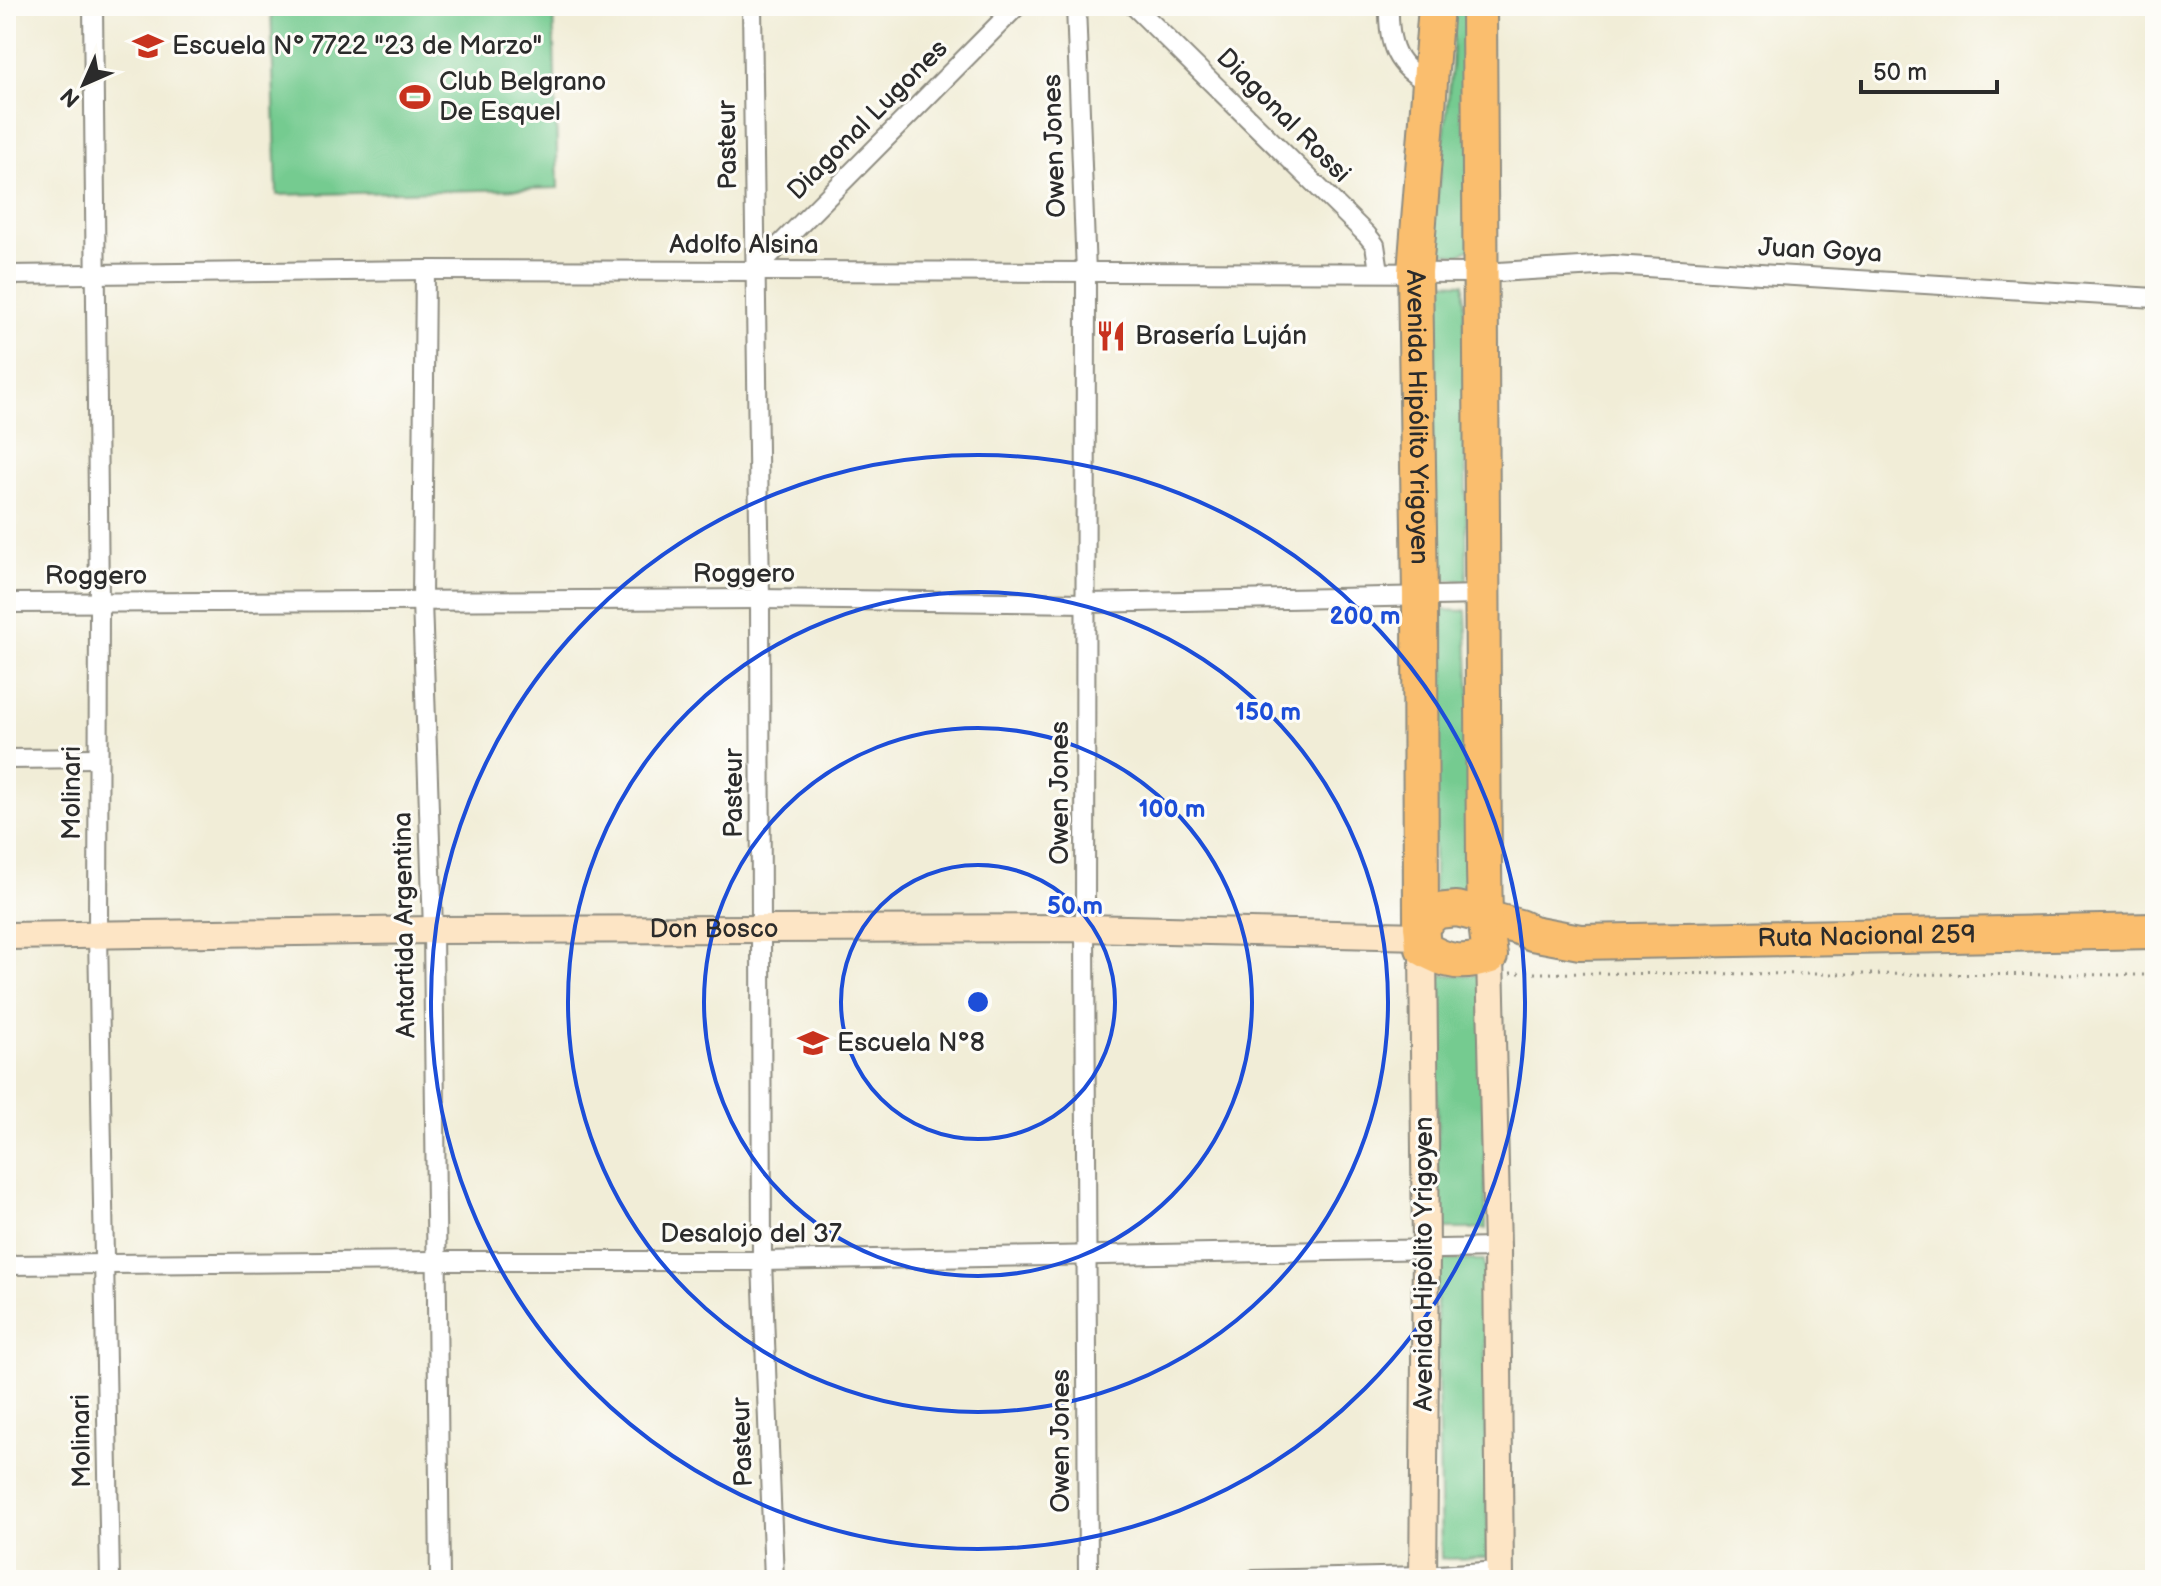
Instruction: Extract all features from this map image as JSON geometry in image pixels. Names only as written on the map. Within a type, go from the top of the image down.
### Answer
[{"type":"highway","name":"Avenida Hipólito Yrigoyen","points":[[1422,937],[1415,272],[1436,6]]},
{"type":"highway","points":[[1479,6],[1486,917],[1490,961]]},
{"type":"highway","name":"Ruta Nacional 259","points":[[1580,942],[1532,933],[1457,909],[1437,911],[1422,937],[1441,959],[1490,961],[1580,942],[2155,931]]},
{"type":"street","name":"Molinari","points":[[93,6],[99,602],[98,934],[110,1580]]},
{"type":"street","name":"Pasteur","points":[[752,6],[760,599],[762,1261],[774,1580]]},
{"type":"street","name":"Diagonal Lugones","points":[[755,270],[1017,6]]},
{"type":"street","name":"Owen Jones","points":[[1076,6],[1086,273],[1088,1580]]},
{"type":"street","name":"Diagonal Rossi","points":[[1134,6],[1367,235],[1375,245],[1379,271]]},
{"type":"street","points":[[1389,6],[1388,31],[1395,54],[1415,76],[1431,84]]},
{"type":"street","name":"Juan Goya","points":[[1482,273],[1613,265],[2155,298]]},
{"type":"street","name":"Adolfo Alsina","points":[[6,275],[425,270],[1482,273]]},
{"type":"street","name":"Antartida Argentina","points":[[425,270],[422,601],[433,930],[440,1580]]},
{"type":"street","name":"Roggero","points":[[6,603],[760,599],[1087,603],[1483,595]]},
{"type":"street","points":[[6,759],[97,758]]},
{"type":"street","name":"Don Bosco","points":[[6,936],[433,930],[1085,928],[1422,937]]},
{"type":"street","name":"Avenida Hipólito Yrigoyen","points":[[1422,937],[1426,1250],[1423,1578]]},
{"type":"street","points":[[1254,1580],[1500,1576],[1490,961]]},
{"type":"street","name":"Desalojo del 37","points":[[6,1265],[762,1261],[1497,1248]]},
{"type":"path","points":[[1490,961],[2155,975]]},
{"type":"green space","name":"Club Belgrano De Esquel","points":[[271,6],[553,6],[558,188],[277,195]]},
{"type":"green space","points":[[1454,6],[1470,6],[1472,247],[1459,255],[1439,252],[1432,242],[1452,65]]},
{"type":"green space","points":[[1439,282],[1464,283],[1467,581],[1440,580],[1433,568],[1430,292]]},
{"type":"green space","points":[[1442,610],[1466,611],[1479,896],[1440,901],[1434,891],[1433,617]]},
{"type":"green space","points":[[1435,975],[1482,975],[1486,1229],[1439,1229]]},
{"type":"green space","points":[[1436,1260],[1484,1260],[1488,1558],[1441,1559]]},
{"type":"place","name":"Escuela N° 7722 \"23 de Marzo\"","points":[[148,46]]},
{"type":"place","name":"Club Belgrano De Esquel","points":[[415,97]]},
{"type":"place","name":"Brasería Luján","points":[[1111,336]]},
{"type":"place","name":"Escuela N°8","points":[[813,1043]]}]
